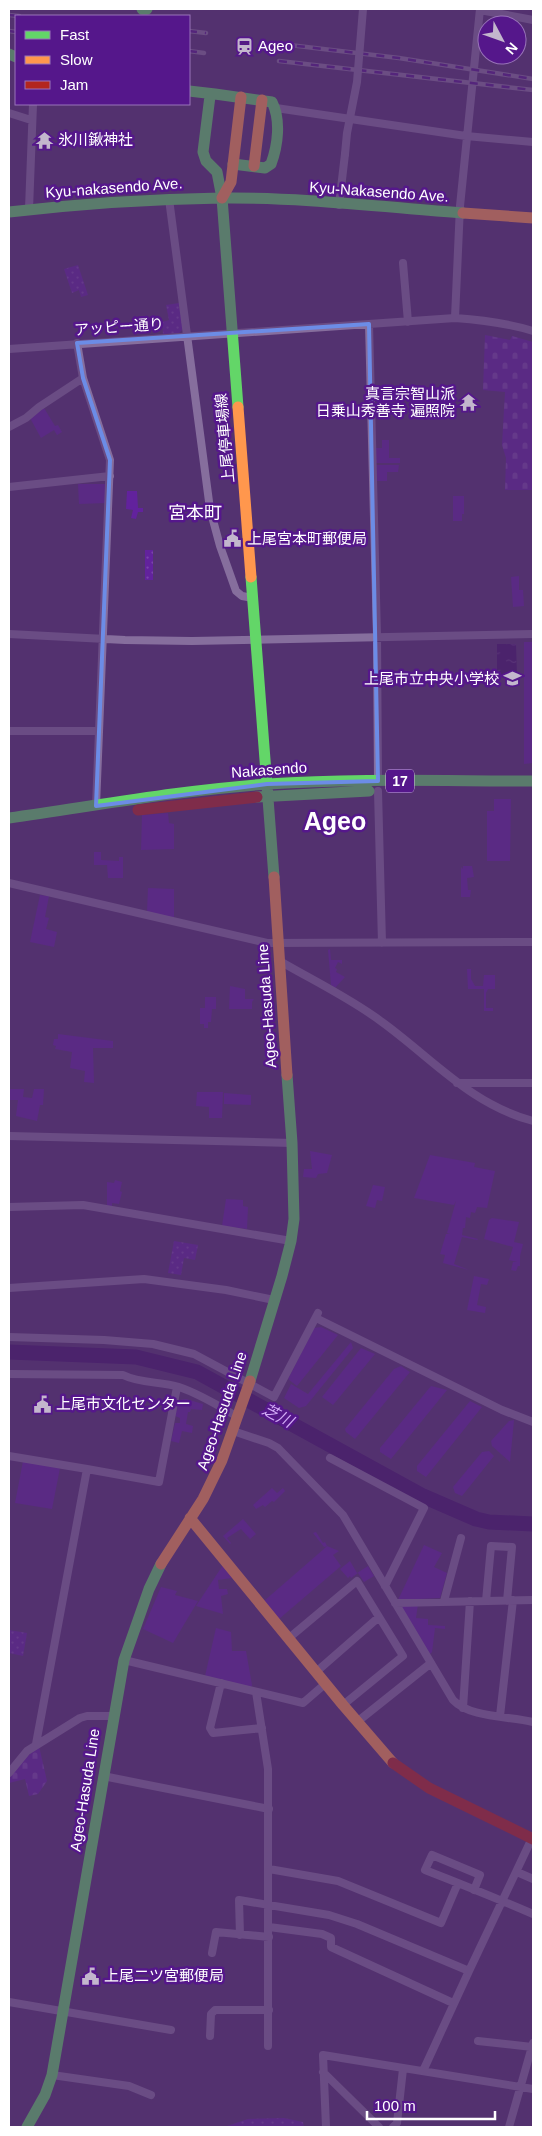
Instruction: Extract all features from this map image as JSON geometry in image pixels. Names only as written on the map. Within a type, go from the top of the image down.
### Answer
[{"type":"main road","points":[[142,9],[147,9]]},
{"type":"main road","points":[[190,91],[262,100],[272,102],[276,108],[278,120],[273,162],[268,167],[233,164]]},
{"type":"main road","name":"上尾停車場線","points":[[215,94],[209,99],[203,152],[206,161],[217,172],[222,198],[268,790]]},
{"type":"main road","points":[[222,198],[230,182],[241,97]]},
{"type":"main road","points":[[254,166],[262,100]]},
{"type":"main road","name":"Kyu-nakasendo Ave.","points":[[9,212],[84,203],[169,198],[222,198]]},
{"type":"main road","name":"Kyu-Nakasendo Ave.","points":[[222,198],[295,201],[533,218]]},
{"type":"main road","name":"Nakasendo","points":[[9,818],[188,792],[533,780]]},
{"type":"main road","name":"Nakasendo","points":[[378,786],[533,790]]},
{"type":"main road","name":"Nakasendo","points":[[9,829],[268,790]]},
{"type":"main road","name":"Ageo-Hasuda Line","points":[[27,2127],[45,2095],[52,2075],[124,1660],[149,1589],[167,1553],[212,1482],[233,1431],[291,1242],[294,1200],[292,1143],[278,960],[268,790]]},
{"type":"main road","points":[[190,1518],[325,1684],[397,1767],[413,1778],[533,1838]]},
{"type":"street","points":[[340,205],[347,133],[357,82],[363,9]]},
{"type":"street","points":[[455,318],[466,136],[480,10],[533,20]]},
{"type":"street","points":[[29,209],[33,105]]},
{"type":"street","points":[[276,108],[466,136],[533,142]]},
{"type":"street","points":[[9,113],[32,120]]},
{"type":"street","points":[[169,198],[205,475],[214,525],[236,591],[242,596],[253,598]]},
{"type":"street","points":[[402,263],[408,322]]},
{"type":"street","name":"アッピー通り","points":[[9,349],[455,318],[509,324],[533,331]]},
{"type":"street","points":[[369,324],[382,943]]},
{"type":"street","points":[[77,343],[83,378],[110,460],[103,639],[97,731],[96,806]]},
{"type":"street","points":[[9,427],[26,418],[39,407],[83,378]]},
{"type":"street","points":[[9,487],[110,476]]},
{"type":"street","points":[[9,634],[103,639],[256,641],[377,636],[533,634]]},
{"type":"street","points":[[9,731],[97,731]]},
{"type":"street","points":[[9,882],[249,939],[277,943],[533,942]]},
{"type":"street","points":[[278,960],[383,1022],[457,1083],[499,1110],[533,1121]]},
{"type":"street","points":[[457,1083],[533,1082]]},
{"type":"street","points":[[9,1136],[292,1143]]},
{"type":"street","points":[[9,1207],[83,1205],[291,1242]]},
{"type":"street","points":[[9,1288],[144,1279],[226,1290],[274,1300]]},
{"type":"street","points":[[9,1338],[104,1340],[153,1344],[194,1354],[248,1386],[274,1397],[317,1316],[502,1410],[533,1422]]},
{"type":"street","points":[[9,1374],[123,1375],[135,1381],[177,1387],[193,1392],[238,1417]]},
{"type":"street","points":[[9,1456],[159,1482],[177,1387]]},
{"type":"street","points":[[233,1431],[278,1448],[343,1515],[453,1700],[470,1711],[533,1722]]},
{"type":"street","points":[[330,1458],[424,1508],[385,1586]]},
{"type":"street","points":[[36,1744],[87,1469]]},
{"type":"street","points":[[444,1601],[461,1538]]},
{"type":"street","points":[[486,1601],[491,1546],[512,1547],[510,1601],[500,1716]]},
{"type":"street","points":[[289,1638],[357,1581],[403,1656],[343,1705]]},
{"type":"street","points":[[395,1603],[533,1600]]},
{"type":"street","points":[[463,1708],[470,1601]]},
{"type":"street","points":[[316,1672],[379,1617]]},
{"type":"street","points":[[124,1660],[303,1703],[325,1684]]},
{"type":"street","points":[[357,1722],[431,1663]]},
{"type":"street","points":[[221,1683],[210,1728],[213,1733],[262,1728]]},
{"type":"street","points":[[256,1692],[268,1769],[270,1904],[268,2046]]},
{"type":"street","points":[[9,1773],[36,1744],[84,1716],[113,1716]]},
{"type":"street","points":[[103,1776],[269,1809]]},
{"type":"street","points":[[423,2071],[453,2003],[533,1838]]},
{"type":"street","points":[[474,1890],[480,1875],[432,1855],[425,1870],[474,1890],[503,1901],[533,1914]]},
{"type":"street","points":[[269,1869],[338,1881],[442,1923],[458,1883]]},
{"type":"street","points":[[517,1872],[533,1879]]},
{"type":"street","points":[[240,1935],[239,1900],[270,1904],[329,1915],[357,1924],[469,1971]]},
{"type":"street","points":[[269,1927],[322,1934],[331,1938],[331,1947],[453,2003]]},
{"type":"street","points":[[212,1954],[216,1932],[269,1937]]},
{"type":"street","points":[[9,2002],[171,2030]]},
{"type":"street","points":[[210,2036],[211,2014],[215,2010],[269,2010]]},
{"type":"street","points":[[478,2041],[533,2045],[509,2127]]},
{"type":"street","points":[[326,2127],[323,2056],[533,2089]]},
{"type":"street","points":[[392,2127],[396,2123],[403,2068]]},
{"type":"street","points":[[323,2072],[379,2127]]},
{"type":"street","points":[[52,2075],[128,2086],[152,2096]]},
{"type":"highlighted area","points":[[369,324],[378,781],[267,784],[96,806],[110,460],[83,378],[77,343]]},
{"type":"green space","points":[[78,265],[88,295],[81,297],[79,290],[72,293],[64,269]]},
{"type":"green space","points":[[179,303],[183,329],[179,333],[163,334],[162,322],[169,320],[166,305]]},
{"type":"green space","points":[[485,335],[510,340],[512,336],[533,342],[533,490],[505,490],[506,458],[502,445],[505,392],[483,390]]},
{"type":"green space","points":[[44,408],[55,426],[58,425],[62,432],[57,435],[54,430],[41,438],[30,418]]},
{"type":"green space","points":[[382,440],[389,440],[389,458],[400,458],[400,463],[376,463],[376,448],[382,448]]},
{"type":"green space","points":[[376,465],[399,465],[398,472],[387,472],[387,481],[376,481]]},
{"type":"green space","points":[[78,484],[105,484],[106,503],[79,504]]},
{"type":"green space","points":[[127,491],[137,491],[138,508],[143,508],[143,512],[138,512],[136,519],[131,518],[133,510],[126,509]]},
{"type":"green space","points":[[453,496],[464,496],[462,521],[453,521]]},
{"type":"green space","points":[[145,550],[153,550],[153,580],[145,580]]},
{"type":"green space","points":[[519,576],[519,590],[523,590],[524,606],[513,607],[511,577]]},
{"type":"green space","points":[[524,642],[533,642],[533,763],[524,764]]},
{"type":"green space","points":[[494,799],[511,799],[510,861],[487,861],[487,811],[494,811]]},
{"type":"green space","points":[[168,813],[169,823],[174,824],[174,849],[141,850],[142,815]]},
{"type":"green space","points":[[94,852],[101,852],[101,860],[119,861],[119,857],[123,857],[123,878],[108,878],[107,865],[94,865]]},
{"type":"green space","points":[[463,866],[472,866],[474,877],[467,878],[468,890],[471,890],[470,897],[461,897],[461,867],[463,869]]},
{"type":"green space","points":[[148,888],[174,889],[174,918],[147,912]]},
{"type":"green space","points":[[40,895],[49,896],[45,917],[49,918],[46,929],[57,932],[54,947],[30,942]]},
{"type":"green space","points":[[330,949],[331,960],[342,960],[342,964],[338,962],[335,968],[337,969],[336,972],[345,977],[335,988],[331,985],[328,950]]},
{"type":"green space","points":[[467,969],[471,969],[471,979],[475,986],[483,986],[484,975],[495,975],[495,989],[488,989],[486,993],[486,1008],[493,1008],[493,1011],[484,1011],[484,989],[468,989]]},
{"type":"green space","points":[[230,986],[245,989],[245,999],[254,999],[252,1009],[229,1009]]},
{"type":"green space","points":[[205,997],[216,997],[216,1009],[212,1009],[211,1022],[208,1022],[208,1028],[204,1028],[204,1024],[200,1024],[200,1008],[205,1008]]},
{"type":"green space","points":[[58,1034],[113,1041],[113,1048],[93,1048],[94,1083],[84,1082],[85,1071],[70,1068],[72,1052],[55,1049],[56,1046],[53,1045],[54,1039],[58,1039]]},
{"type":"green space","points":[[9,1089],[24,1089],[23,1097],[32,1098],[34,1089],[44,1089],[43,1105],[40,1105],[37,1121],[16,1116],[18,1100],[9,1100]]},
{"type":"green space","points":[[197,1092],[223,1092],[222,1118],[209,1118],[209,1107],[196,1106]]},
{"type":"green space","points":[[224,1093],[251,1095],[251,1105],[224,1104]]},
{"type":"green space","points":[[310,1151],[332,1155],[327,1173],[318,1174],[316,1178],[303,1177],[304,1169],[312,1169]]},
{"type":"green space","points":[[430,1155],[475,1163],[474,1167],[495,1171],[487,1208],[477,1207],[475,1213],[471,1212],[470,1218],[466,1217],[465,1228],[463,1228],[462,1235],[478,1239],[462,1237],[454,1264],[469,1270],[443,1263],[445,1255],[440,1254],[446,1234],[450,1234],[447,1233],[456,1201],[454,1205],[414,1198]]},
{"type":"green space","points":[[115,1180],[122,1182],[119,1204],[112,1203],[112,1207],[107,1207],[107,1182],[114,1183]]},
{"type":"green space","points":[[373,1185],[385,1187],[382,1201],[377,1200],[375,1208],[366,1206]]},
{"type":"green space","points":[[226,1199],[243,1200],[243,1206],[248,1207],[247,1229],[222,1226]]},
{"type":"green space","points":[[492,1218],[519,1222],[514,1242],[523,1244],[520,1266],[518,1266],[516,1271],[511,1270],[513,1262],[517,1262],[509,1260],[513,1247],[484,1239],[489,1220]]},
{"type":"green space","points":[[174,1241],[198,1245],[195,1260],[184,1258],[181,1275],[168,1273]]},
{"type":"green space","points":[[474,1276],[489,1279],[487,1285],[481,1284],[477,1305],[486,1307],[485,1313],[467,1310]]},
{"type":"green space","points":[[321,1327],[338,1335],[297,1386],[288,1379],[314,1328]]},
{"type":"green space","points":[[351,1342],[353,1348],[306,1406],[299,1408],[284,1398],[291,1384],[308,1394]]},
{"type":"green space","points":[[361,1348],[375,1354],[333,1405],[322,1397]]},
{"type":"green space","points":[[401,1366],[410,1372],[355,1439],[345,1429],[394,1369]]},
{"type":"green space","points":[[431,1386],[447,1390],[391,1459],[380,1452],[380,1448]]},
{"type":"green space","points":[[186,1399],[203,1404],[202,1410],[191,1409],[188,1412],[186,1424],[193,1426],[192,1433],[182,1431],[179,1443],[171,1441],[175,1423],[180,1423],[180,1418],[175,1416],[179,1400]]},
{"type":"green space","points":[[470,1401],[482,1407],[426,1477],[417,1471],[417,1466]]},
{"type":"green space","points":[[514,1420],[510,1462],[492,1446],[491,1441],[509,1421]]},
{"type":"green space","points":[[489,1451],[494,1456],[462,1496],[455,1493],[453,1487],[482,1452]]},
{"type":"green space","points":[[23,1461],[60,1468],[52,1509],[15,1503]]},
{"type":"green space","points":[[272,1488],[277,1493],[283,1488],[285,1491],[274,1502],[272,1501],[265,1507],[263,1505],[256,1509],[253,1505]]},
{"type":"green space","points":[[243,1519],[256,1534],[250,1539],[241,1529],[227,1538],[230,1544],[223,1536]]},
{"type":"green space","points":[[316,1532],[327,1546],[324,1547],[313,1533]]},
{"type":"green space","points":[[424,1545],[442,1553],[434,1567],[447,1573],[440,1598],[398,1600]]},
{"type":"green space","points":[[327,1546],[339,1551],[333,1555],[341,1566],[279,1619],[264,1601]]},
{"type":"green space","points":[[350,1561],[357,1573],[368,1566],[374,1576],[364,1582],[358,1573],[348,1578],[340,1569]]},
{"type":"green space","points":[[223,1565],[232,1578],[218,1580],[219,1589],[227,1589],[228,1594],[221,1596],[223,1614],[196,1606]]},
{"type":"green space","points":[[161,1587],[177,1591],[175,1595],[198,1601],[173,1643],[143,1629]]},
{"type":"green space","points":[[418,1604],[416,1618],[428,1619],[428,1625],[445,1626],[445,1629],[435,1628],[432,1652],[429,1655],[401,1608],[403,1605]]},
{"type":"green space","points":[[216,1628],[231,1632],[232,1651],[246,1651],[251,1688],[205,1676]]},
{"type":"green space","points":[[9,1630],[27,1633],[23,1656],[9,1653]]},
{"type":"green space","points":[[39,1746],[47,1781],[38,1794],[29,1796],[25,1779],[9,1783],[10,1778],[21,1763]]},
{"type":"green space","points":[[284,2118],[303,2122],[304,2127],[224,2127],[248,2119]]},
{"type":"water","points":[[497,644],[516,644],[517,676],[497,676]]},
{"type":"waterway","name":"芝川","points":[[9,1352],[136,1357],[197,1372],[423,1496],[476,1519],[489,1522],[533,1524]]},
{"type":"railway","points":[[9,15],[15,16]]},
{"type":"railway","points":[[9,31],[15,32]]},
{"type":"railway","points":[[190,31],[206,33]]},
{"type":"railway","points":[[281,44],[399,58],[533,79]]},
{"type":"railway","points":[[190,51],[204,53]]},
{"type":"railway","points":[[279,61],[533,90]]},
{"type":"traffic: fast","points":[[142,9],[147,9]]},
{"type":"traffic: fast","points":[[9,54],[15,57]]},
{"type":"traffic: fast","points":[[190,91],[215,94]]},
{"type":"traffic: fast","points":[[233,164],[265,168],[271,164],[278,133],[277,117],[272,102],[215,94],[210,96],[203,152],[206,161],[217,172],[222,198],[238,407]]},
{"type":"traffic: fast","points":[[9,212],[115,202],[251,198],[463,213]]},
{"type":"traffic: fast","points":[[251,577],[274,877]]},
{"type":"traffic: fast","points":[[9,818],[170,794],[268,784],[367,780],[533,781]]},
{"type":"traffic: fast","points":[[257,797],[369,791]]},
{"type":"traffic: fast","points":[[250,1381],[282,1276],[291,1241],[294,1219],[292,1143],[287,1075]]},
{"type":"traffic: fast","points":[[27,2127],[45,2095],[52,2075],[124,1660],[149,1589],[161,1564]]},
{"type":"traffic: slow","points":[[222,198],[231,182],[241,97]]},
{"type":"traffic: slow","points":[[254,166],[262,100]]},
{"type":"traffic: slow","points":[[463,213],[533,218]]},
{"type":"traffic: slow","points":[[238,407],[251,577]]},
{"type":"traffic: slow","points":[[274,877],[287,1075]]},
{"type":"traffic: slow","points":[[161,1564],[203,1499],[222,1460],[250,1381]]},
{"type":"traffic: slow","points":[[190,1518],[393,1763]]},
{"type":"traffic: jam","points":[[138,810],[257,797]]},
{"type":"traffic: jam","points":[[393,1763],[429,1788],[533,1839]]},
{"type":"place","name":"Ageo","points":[[244,46]]},
{"type":"place","name":"氷川鍬神社","points":[[44,140]]},
{"type":"place","name":"真言宗智山派 日乗山秀善寺 遍照院","points":[[469,403]]},
{"type":"place","name":"上尾宮本町郵便局","points":[[233,539]]},
{"type":"place","name":"上尾市立中央小学校","points":[[513,679]]},
{"type":"place","name":"上尾市文化センター","points":[[42,1404]]},
{"type":"place","name":"上尾二ツ宮郵便局","points":[[90,1976]]},
{"type":"district","name":"宮本町","points":[[195,513]]},
{"type":"district","name":"Ageo","points":[[335,821]]}]
